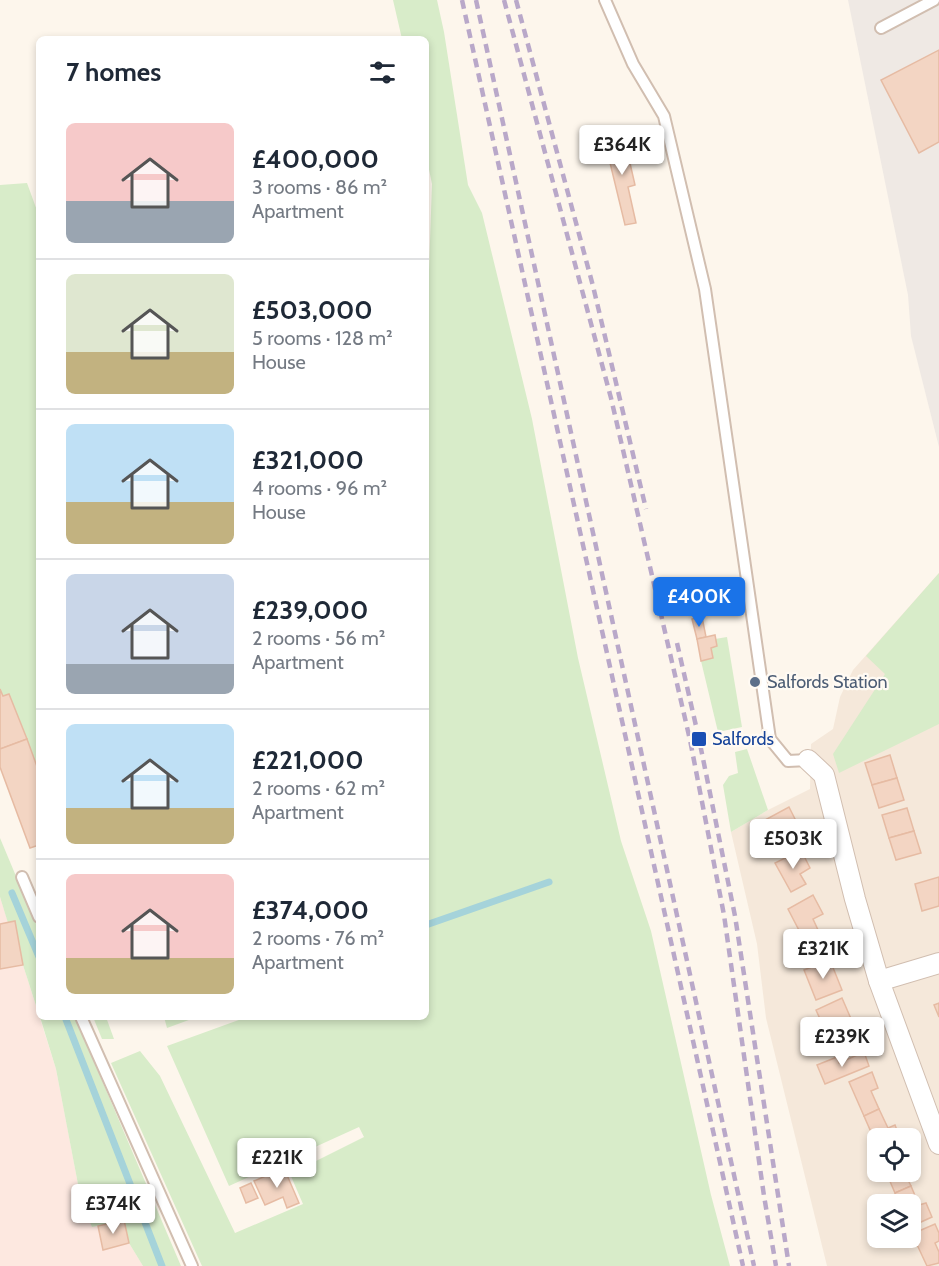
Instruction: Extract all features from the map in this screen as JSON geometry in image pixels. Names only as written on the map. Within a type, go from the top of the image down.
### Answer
[{"type":"street","points":[[808,760],[824,775],[855,899],[879,981],[939,1144]]},
{"type":"street","points":[[879,981],[939,963]]},
{"type":"lane","points":[[605,0],[633,64],[664,116],[705,290],[770,740],[788,761],[808,760]]},
{"type":"lane","points":[[881,28],[934,0]]},
{"type":"lane","points":[[22,877],[36,910]]},
{"type":"lane","points":[[82,1020],[192,1266]]},
{"type":"shaded area","points":[[848,0],[939,0],[939,447],[911,336],[908,295]]},
{"type":"shaded area","points":[[939,573],[939,1266],[827,1266],[766,1018],[757,944],[731,832],[810,789],[811,744],[833,729],[840,697],[853,670]]},
{"type":"shaded area","points":[[0,897],[8,922],[15,921],[23,965],[36,1006],[36,1020],[40,1020],[56,1069],[81,1200],[92,1226],[124,1220],[129,1243],[143,1266],[0,1266]]},
{"type":"green space","points":[[393,0],[437,0],[468,185],[482,213],[532,419],[578,658],[621,841],[651,931],[711,1195],[730,1266],[202,1266],[111,1063],[140,1051],[160,1076],[235,1233],[303,1204],[290,1174],[364,1137],[359,1127],[229,1186],[167,1046],[239,1020],[429,1020],[429,270],[432,184],[429,170],[429,36],[401,36]]},
{"type":"green space","points":[[27,183],[36,208],[36,764],[9,694],[3,696],[0,689],[0,185]]},
{"type":"green space","points":[[939,573],[939,724],[839,773],[833,754],[885,674],[866,656]]},
{"type":"green space","points":[[727,637],[742,727],[718,732],[701,661],[713,658],[711,648],[717,646],[715,639]]},
{"type":"green space","points":[[747,749],[768,810],[731,832],[723,785],[729,776],[738,773],[735,752]]},
{"type":"green space","points":[[0,838],[36,924],[36,1006],[23,965],[15,922],[8,923],[0,897]]},
{"type":"green space","points":[[41,1020],[76,1020],[181,1266],[143,1266],[129,1243],[124,1220],[92,1227],[81,1200],[56,1069]]},
{"type":"green space","points":[[94,1020],[107,1020],[114,1039],[102,1039]]},
{"type":"green space","points":[[165,1020],[189,1020],[167,1028]]},
{"type":"building","points":[[939,50],[939,142],[919,153],[881,80]]},
{"type":"building","points":[[624,137],[635,185],[628,187],[636,223],[625,225],[605,142]]},
{"type":"building","points":[[702,617],[706,637],[697,639],[692,619]]},
{"type":"building","points":[[715,635],[717,646],[711,648],[713,658],[701,661],[697,639]]},
{"type":"building","points":[[0,689],[3,696],[9,694],[27,739],[0,749]]},
{"type":"building","points":[[27,739],[36,764],[36,846],[30,848],[0,767],[0,749]]},
{"type":"building","points":[[890,755],[897,778],[872,785],[865,763]]},
{"type":"building","points":[[897,778],[904,800],[879,808],[872,785]]},
{"type":"building","points":[[789,807],[798,825],[788,831],[794,841],[779,849],[763,821]]},
{"type":"building","points":[[907,808],[914,831],[889,838],[882,815]]},
{"type":"building","points":[[914,831],[921,853],[896,860],[889,838]]},
{"type":"building","points":[[801,850],[810,868],[800,874],[806,884],[791,892],[775,863]]},
{"type":"building","points":[[939,877],[939,906],[922,911],[915,884]]},
{"type":"building","points":[[813,895],[823,914],[813,919],[818,930],[803,938],[788,909]]},
{"type":"building","points":[[15,921],[23,965],[0,969],[0,924]]},
{"type":"building","points":[[830,960],[842,990],[816,1000],[804,970]]},
{"type":"building","points":[[842,998],[855,1028],[829,1039],[816,1010]]},
{"type":"building","points":[[939,1003],[939,1017],[934,1005]]},
{"type":"building","points":[[864,1052],[869,1066],[825,1084],[817,1065],[837,1057],[839,1063]]},
{"type":"building","points":[[872,1072],[878,1088],[871,1091],[879,1109],[864,1116],[849,1082]]},
{"type":"building","points":[[879,1109],[888,1128],[869,1128],[864,1116]]},
{"type":"building","points":[[284,1168],[299,1203],[287,1208],[283,1197],[265,1205],[254,1181]]},
{"type":"building","points":[[890,1182],[909,1182],[911,1186],[895,1193]]},
{"type":"building","points":[[251,1183],[258,1198],[246,1203],[240,1188]]},
{"type":"building","points":[[911,1186],[914,1194],[895,1194]]},
{"type":"building","points":[[926,1203],[932,1217],[921,1222],[921,1204]]},
{"type":"building","points":[[124,1220],[129,1243],[103,1250],[98,1226]]},
{"type":"building","points":[[935,1224],[939,1233],[939,1241],[935,1243],[939,1252],[939,1263],[927,1266],[919,1248],[921,1248],[921,1230]]},
{"type":"waterway","points":[[429,924],[549,882]]},
{"type":"waterway","points":[[12,893],[36,950]]},
{"type":"waterway","points":[[66,1020],[162,1266]]},
{"type":"railway","points":[[462,0],[743,1266]]},
{"type":"railway","points":[[476,0],[754,1266]]},
{"type":"railway","points":[[504,0],[611,398],[690,740],[724,915],[776,1266]]},
{"type":"railway","points":[[516,0],[593,286],[646,509]]},
{"type":"railway","points":[[677,643],[735,916],[789,1266]]},
{"type":"place","name":"Salfords Station","points":[[755,682]]},
{"type":"place","name":"Salfords","points":[[699,739]]}]
